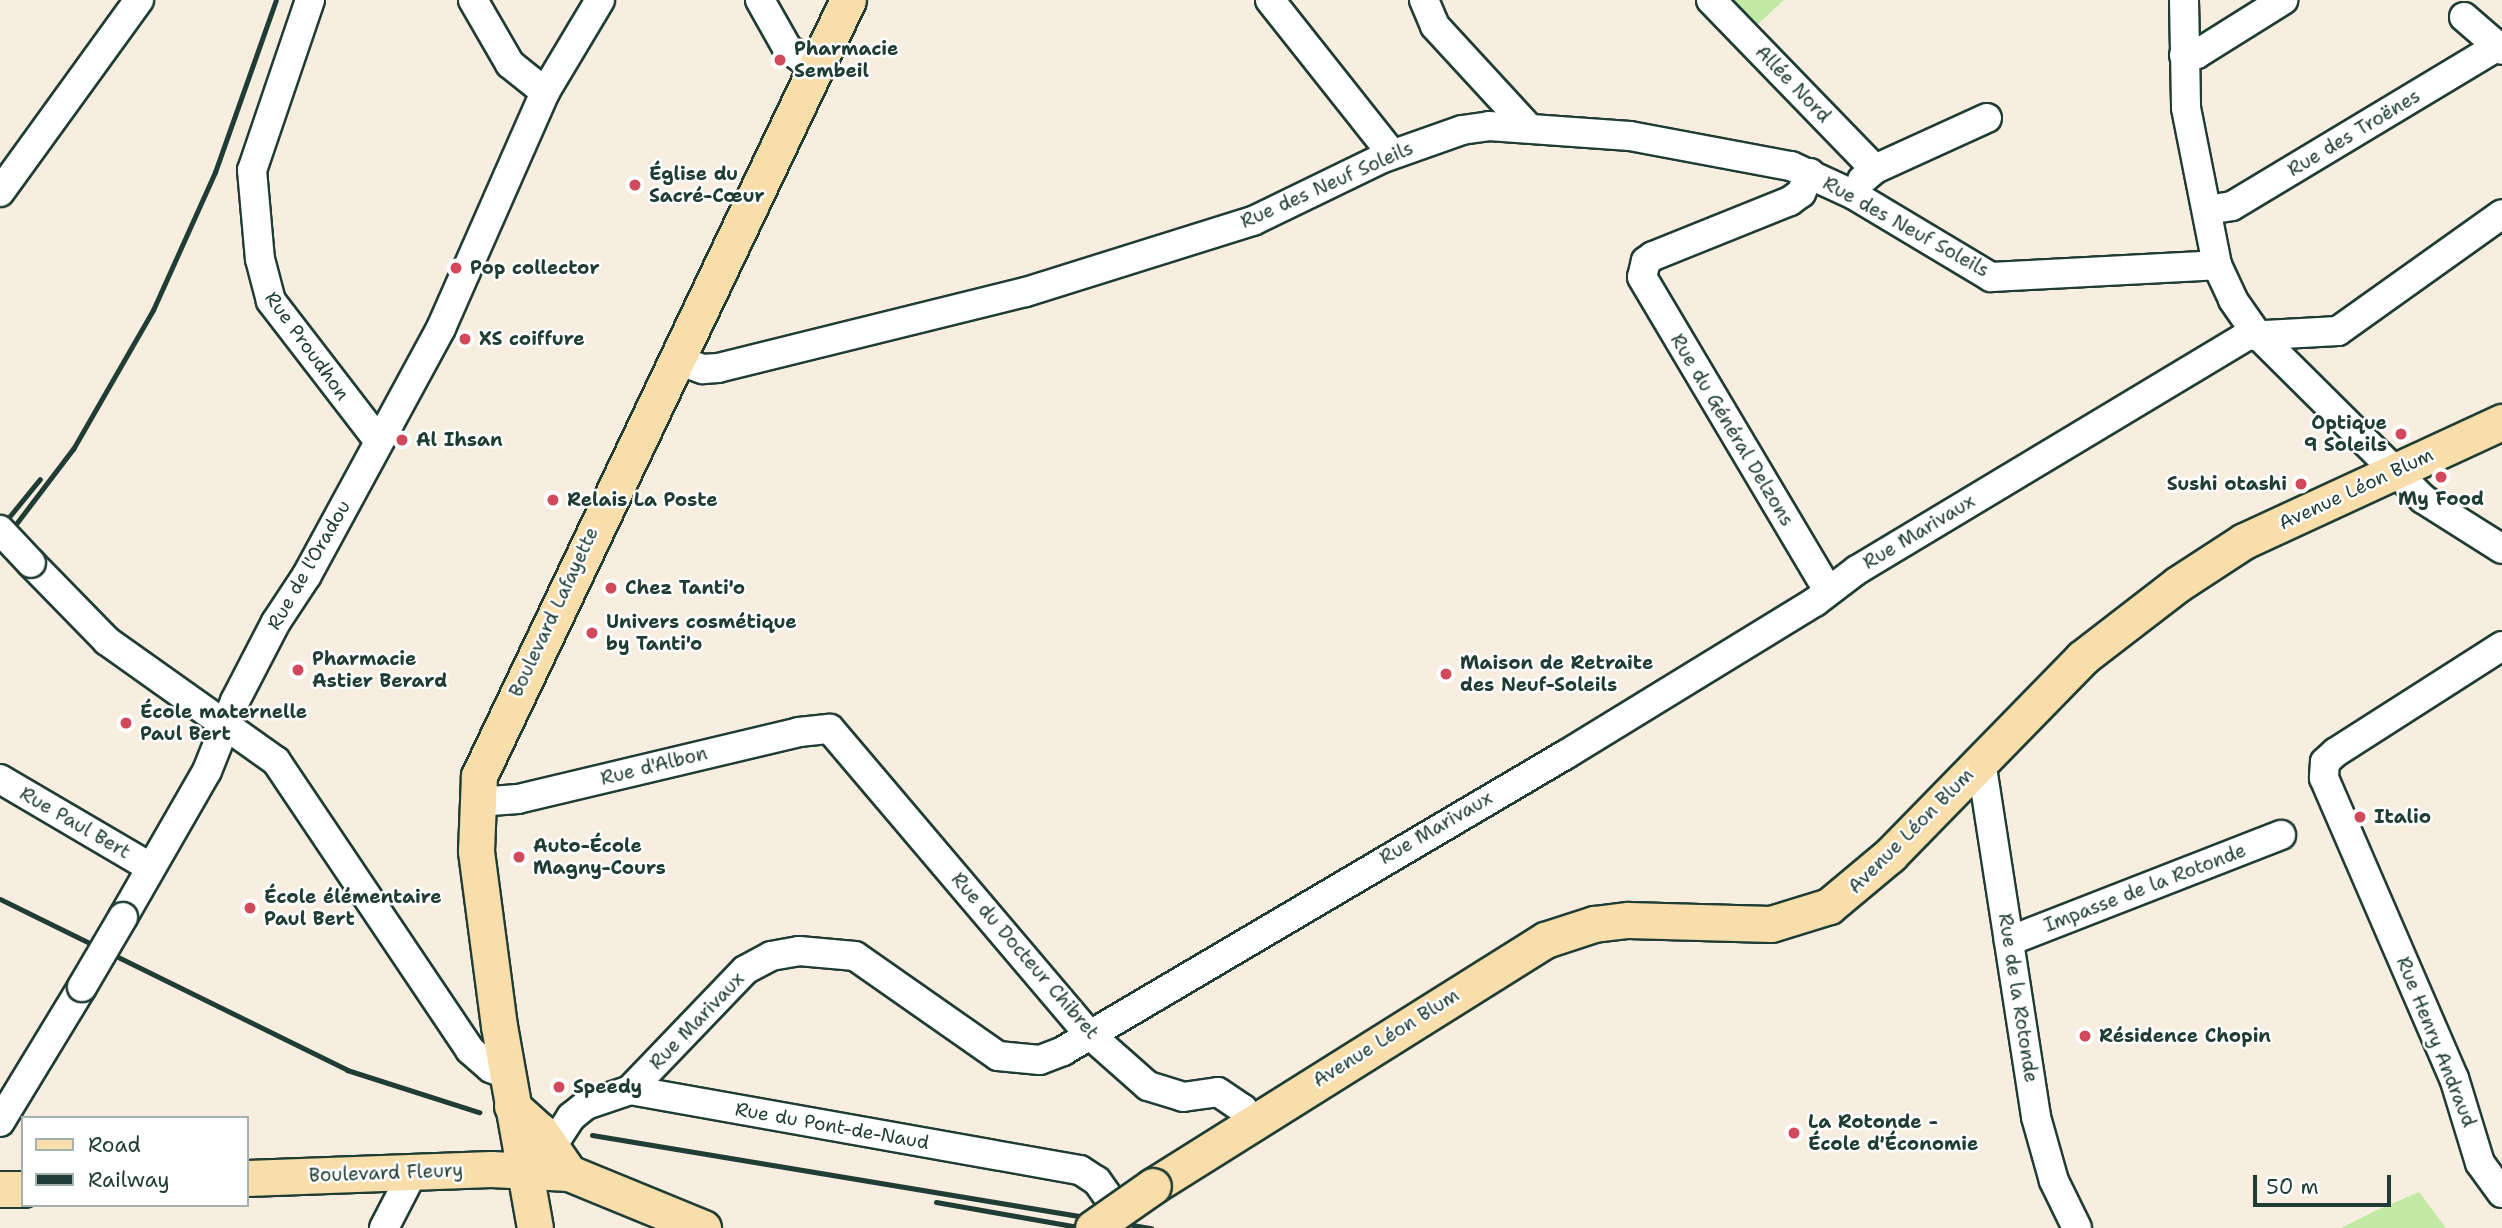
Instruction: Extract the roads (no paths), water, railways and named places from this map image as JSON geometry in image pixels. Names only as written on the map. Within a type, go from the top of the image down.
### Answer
[{"type":"main road","name":"Boulevard Lafayette","points":[[535,1228],[510,1090],[476,851],[479,776],[848,0]]},
{"type":"main road","name":"Avenue Léon Blum","points":[[1105,1219],[1507,961],[1557,936],[1628,920],[1772,924],[1829,906],[1861,883],[2082,658],[2178,584],[2244,541],[2502,422]]},
{"type":"main road","points":[[510,1090],[560,1160],[703,1228]]},
{"type":"main road","name":"Boulevard Fleury","points":[[248,1178],[525,1171],[560,1160]]},
{"type":"main road","points":[[0,1189],[21,1189]]},
{"type":"street","points":[[0,192],[139,0]]},
{"type":"street","name":"Rue Proudhon","points":[[310,0],[251,170],[260,260],[271,301],[378,440]]},
{"type":"street","points":[[473,0],[510,64],[545,92]]},
{"type":"street","name":"Rue de l'Oradou","points":[[0,1122],[82,987],[206,771],[276,622],[307,575],[441,328],[545,92],[600,0]]},
{"type":"street","points":[[760,0],[788,48],[815,68]]},
{"type":"street","points":[[1270,0],[1392,154]]},
{"type":"street","points":[[1424,0],[1435,26],[1528,127]]},
{"type":"street","name":"Allée Nord","points":[[1711,0],[1875,169]]},
{"type":"street","points":[[2184,0],[2186,108],[2217,265],[2255,332],[2423,499],[2502,549]]},
{"type":"street","points":[[2184,55],[2197,54],[2283,0]]},
{"type":"street","points":[[2464,17],[2500,48]]},
{"type":"street","name":"Rue des Troënes","points":[[2207,210],[2232,206],[2500,48]]},
{"type":"street","points":[[1854,195],[1864,176],[1875,169],[1987,118]]},
{"type":"street","name":"Rue des Neuf Soleils","points":[[675,359],[703,369],[718,368],[1026,292],[1253,221],[1392,154],[1462,130],[1528,127],[1630,136],[1810,173],[1854,195],[1992,277],[2217,265]]},
{"type":"street","name":"Rue du Général Delzons","points":[[1810,173],[1801,193],[1790,201],[1653,256],[1643,269],[1643,283],[1828,590]]},
{"type":"street","points":[[2255,332],[2338,331],[2502,214]]},
{"type":"street","name":"Rue Marivaux","points":[[630,1090],[745,970],[771,956],[799,951],[855,956],[998,1056],[1040,1060],[1565,755],[1828,590],[2255,332]]},
{"type":"street","points":[[0,530],[107,641],[276,761],[470,1050],[491,1068],[510,1090]]},
{"type":"street","name":"Rue Henry Andraud","points":[[2502,646],[2325,762],[2324,778],[2454,1078],[2480,1163],[2502,1193]]},
{"type":"street","name":"Rue d'Albon","points":[[477,802],[518,799],[772,738],[830,729]]},
{"type":"street","name":"Rue du Docteur Chibret","points":[[830,729],[1088,1033],[1148,1086],[1183,1097],[1218,1092],[1243,1109],[1253,1122]]},
{"type":"street","name":"Rue de la Rotonde","points":[[1981,761],[2036,1117],[2054,1181],[2077,1228]]},
{"type":"street","name":"Rue Paul Bert","points":[[0,779],[150,867]]},
{"type":"street","name":"Impasse de la Rotonde","points":[[2009,941],[2281,835]]},
{"type":"street","name":"Rue du Pont-de-Naud","points":[[560,1160],[571,1117],[586,1105],[630,1090],[1080,1170],[1097,1181],[1105,1219]]},
{"type":"street","points":[[384,1228],[412,1174]]},
{"type":"railway","points":[[0,545],[73,449],[153,310],[215,172],[276,0]]},
{"type":"railway","points":[[0,528],[40,479]]},
{"type":"railway","points":[[0,899],[347,1070],[479,1112]]},
{"type":"railway","points":[[592,1135],[1151,1228]]},
{"type":"railway","points":[[936,1202],[1084,1228]]},
{"type":"place","name":"Pharmacie Sembeil","points":[[780,60]]},
{"type":"place","name":"Église du Sacré-Cœur","points":[[635,185]]},
{"type":"place","name":"Pop collector","points":[[456,268]]},
{"type":"place","name":"XS coiffure","points":[[465,339]]},
{"type":"place","name":"Optique 9 Soleils","points":[[2401,434]]},
{"type":"place","name":"Al Ihsan","points":[[402,440]]},
{"type":"place","name":"My Food","points":[[2441,477]]},
{"type":"place","name":"Sushi otashi","points":[[2301,484]]},
{"type":"place","name":"Relais La Poste","points":[[553,500]]},
{"type":"place","name":"Chez Tanti'o","points":[[611,588]]},
{"type":"place","name":"Univers cosmétique by Tanti'o","points":[[592,633]]},
{"type":"place","name":"Pharmacie Astier Berard","points":[[298,670]]},
{"type":"place","name":"Maison de Retraite des Neuf-Soleils","points":[[1446,674]]},
{"type":"place","name":"École maternelle Paul Bert","points":[[126,723]]},
{"type":"place","name":"Italio","points":[[2360,817]]},
{"type":"place","name":"Auto-École Magny-Cours","points":[[519,857]]},
{"type":"place","name":"École élémentaire Paul Bert","points":[[250,908]]},
{"type":"place","name":"Résidence Chopin","points":[[2085,1036]]},
{"type":"place","name":"Speedy","points":[[559,1087]]},
{"type":"place","name":"La Rotonde - École d'Économie","points":[[1794,1133]]}]
